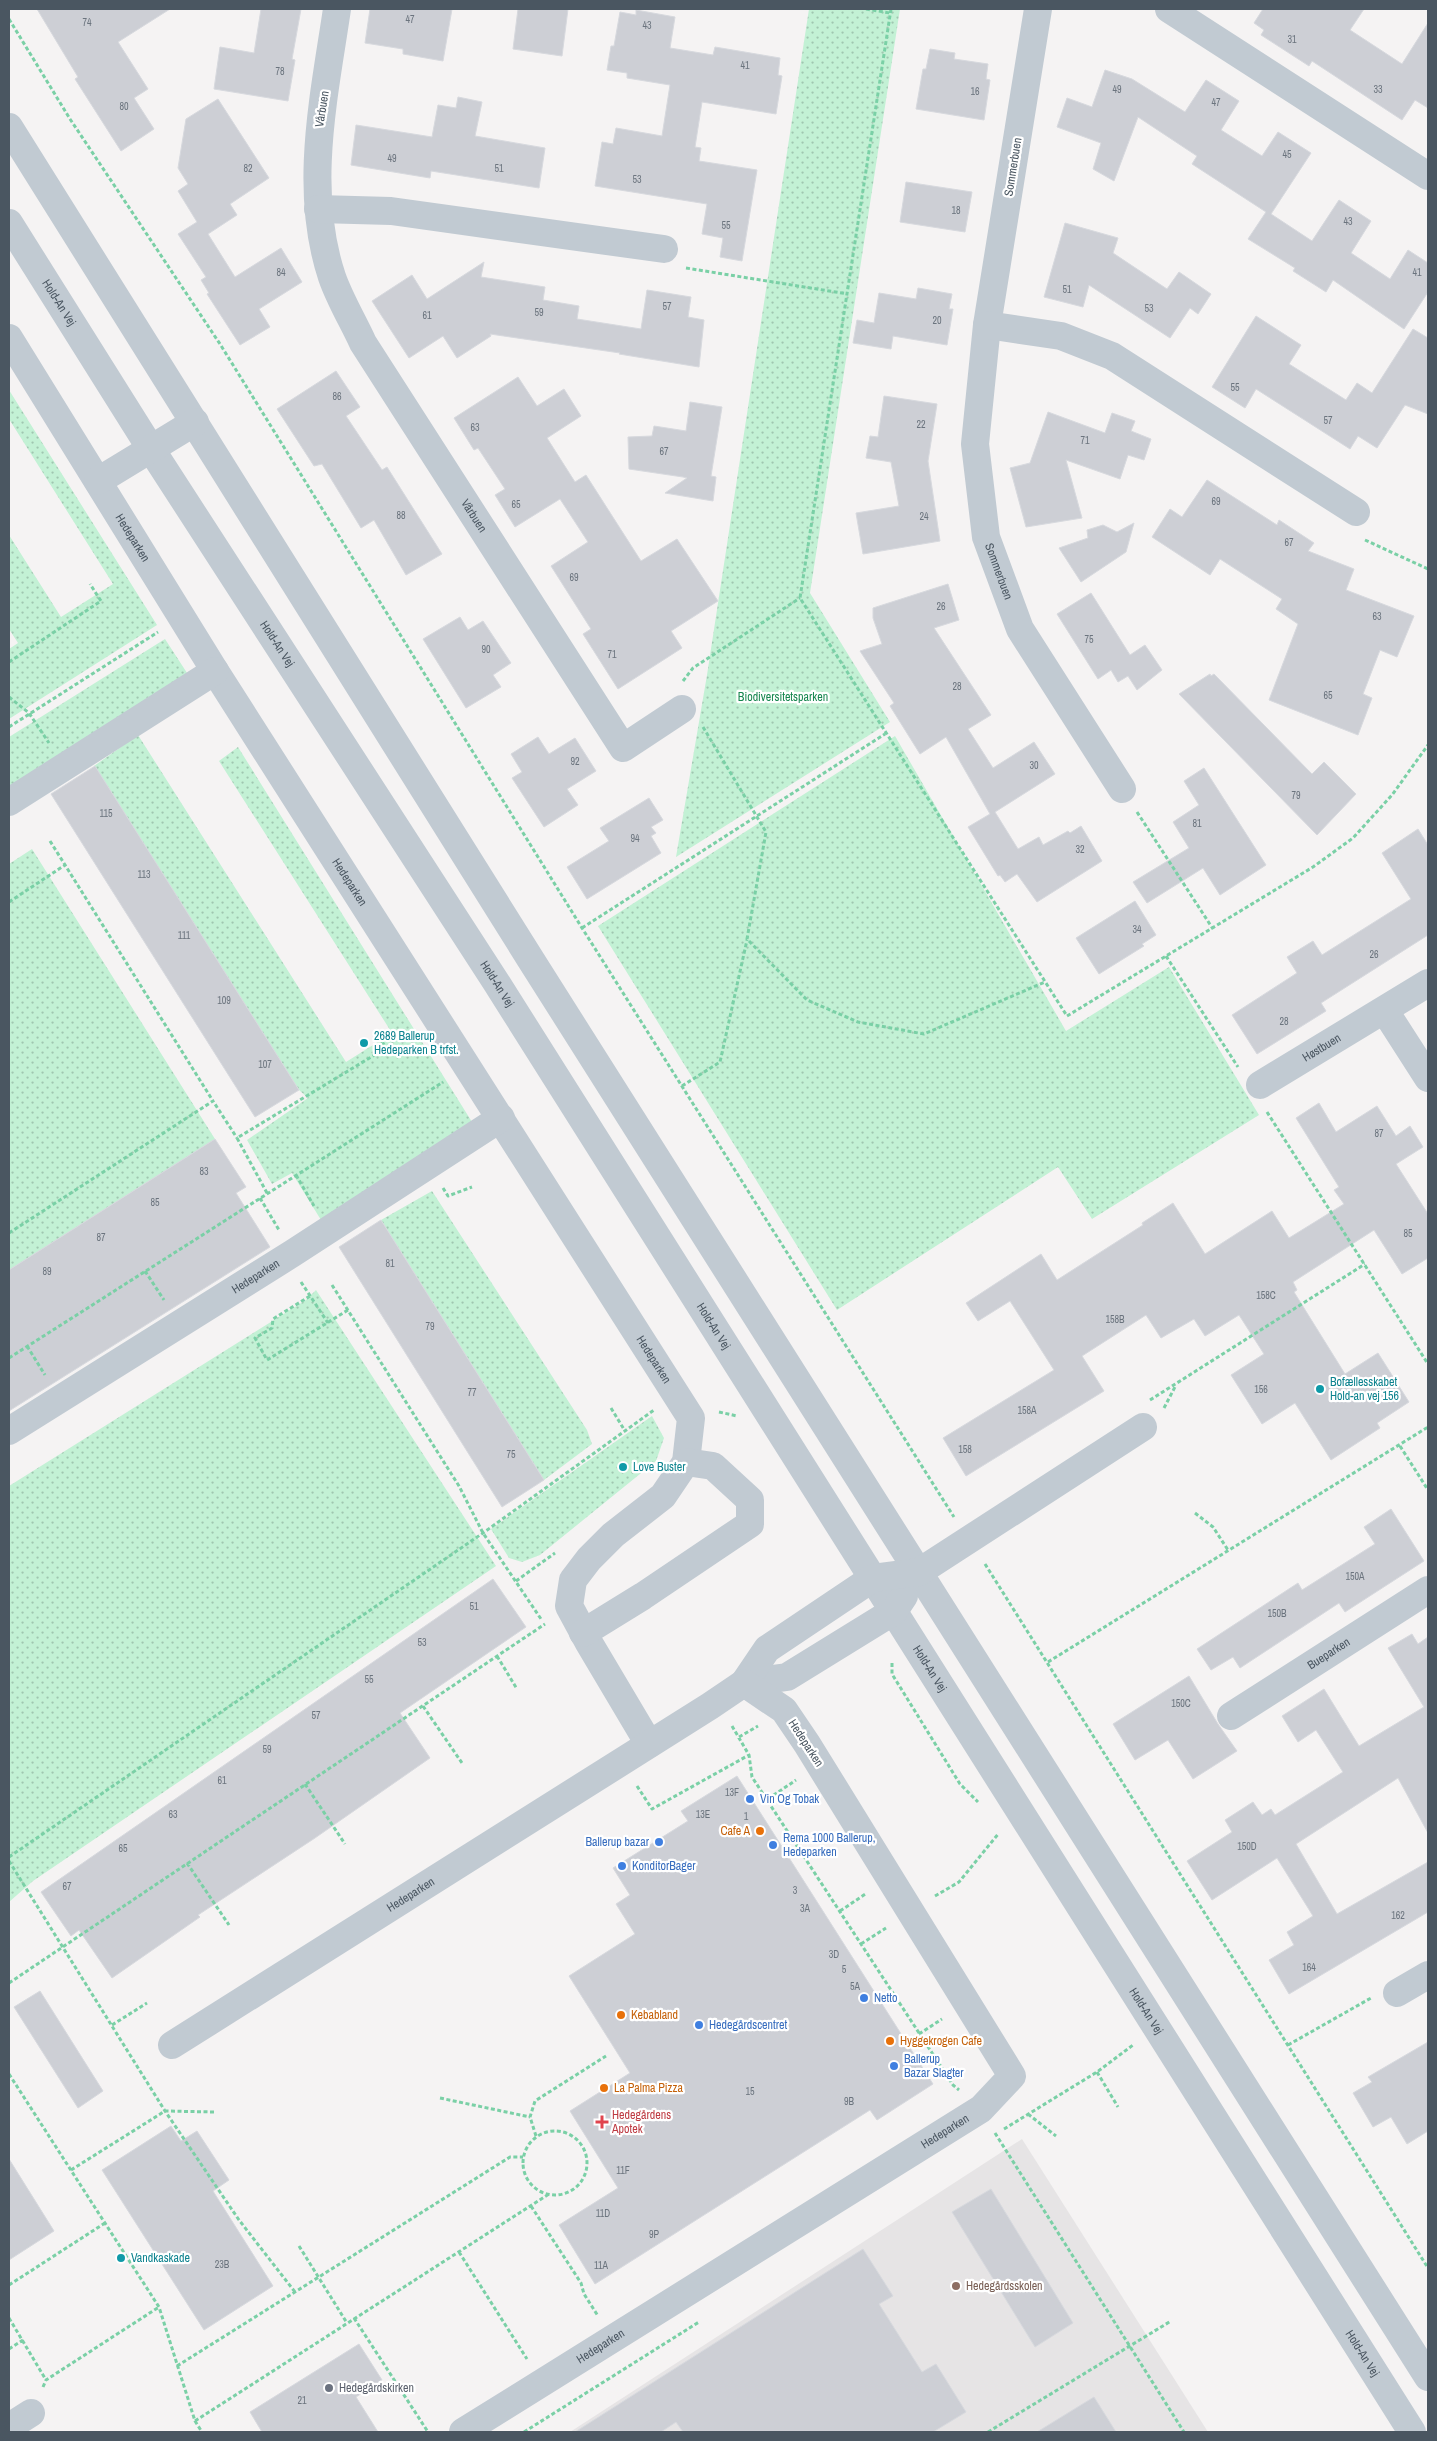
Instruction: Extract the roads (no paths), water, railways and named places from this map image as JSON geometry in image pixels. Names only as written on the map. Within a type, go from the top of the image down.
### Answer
[{"type":"street","name":"Vårbuen","points":[[338,9],[318,132],[318,209],[332,277],[363,343],[623,748],[682,709]]},
{"type":"street","name":"Sommerbuen","points":[[1038,9],[987,325],[975,444],[986,537],[1020,629],[1122,789]]},
{"type":"street","points":[[1169,9],[1428,176]]},
{"type":"street","points":[[9,127],[531,960],[1428,2377]]},
{"type":"street","points":[[318,209],[391,210],[664,249]]},
{"type":"street","name":"Hold-An Vej","points":[[9,223],[151,449],[501,990],[1412,2432]]},
{"type":"street","points":[[987,325],[1061,336],[1112,356],[1356,512]]},
{"type":"street","name":"Hedeparken","points":[[9,338],[215,671],[691,1418],[686,1462]]},
{"type":"street","points":[[98,481],[195,422]]},
{"type":"street","points":[[9,802],[215,671]]},
{"type":"street","name":"Høstbuen","points":[[1255,1088],[1428,984]]},
{"type":"street","points":[[1385,1011],[1428,1078]]},
{"type":"street","name":"Hedeparken","points":[[9,1431],[293,1253],[501,1118]]},
{"type":"street","points":[[919,1572],[969,1540],[1142,1416]]},
{"type":"street","points":[[583,1633],[643,1596],[750,1524],[750,1500],[714,1466],[686,1462],[663,1496],[613,1535],[589,1559],[573,1580],[570,1606],[583,1633],[649,1744]]},
{"type":"street","name":"Hedeparken","points":[[172,2045],[744,1683],[767,1649],[873,1578],[919,1572]]},
{"type":"street","name":"Hedeparken","points":[[744,1683],[788,1677],[894,1611],[919,1572]]},
{"type":"street","name":"Bueparken","points":[[1230,1716],[1428,1590]]},
{"type":"street","name":"Hedeparken","points":[[463,2432],[981,2109],[1012,2076],[807,1744],[784,1710],[744,1683]]},
{"type":"street","points":[[1397,1993],[1428,1975]]},
{"type":"place","name":"2689 Ballerup Hedeparken B trfst.","points":[[364,1043]]},
{"type":"place","name":"Bofællesskabet Hold-an vej 156","points":[[1320,1389]]},
{"type":"place","name":"Love Buster","points":[[623,1467]]},
{"type":"place","name":"Vin Og Tobak","points":[[750,1799]]},
{"type":"place","name":"Cafe A","points":[[760,1831]]},
{"type":"place","name":"Ballerup bazar","points":[[659,1842]]},
{"type":"place","name":"Rema 1000 Ballerup, Hedeparken","points":[[773,1845]]},
{"type":"place","name":"KonditorBager","points":[[622,1866]]},
{"type":"place","name":"Netto","points":[[864,1998]]},
{"type":"place","name":"Kebabland","points":[[621,2015]]},
{"type":"place","name":"Hedegårdscentret","points":[[699,2025]]},
{"type":"place","name":"Hyggekrogen Cafe","points":[[890,2041]]},
{"type":"place","name":"Ballerup Bazar Slagter","points":[[894,2066]]},
{"type":"place","name":"La Palma Pizza","points":[[604,2088]]},
{"type":"place","name":"Hedegårdens Apotek","points":[[602,2122]]},
{"type":"place","name":"Vandkaskade","points":[[121,2258]]},
{"type":"place","name":"Hedegårdsskolen","points":[[956,2286]]},
{"type":"place","name":"Hedegårdskirken","points":[[329,2388]]},
{"type":"park label","name":"Biodiversitetsparken","points":[[783,697]]}]
